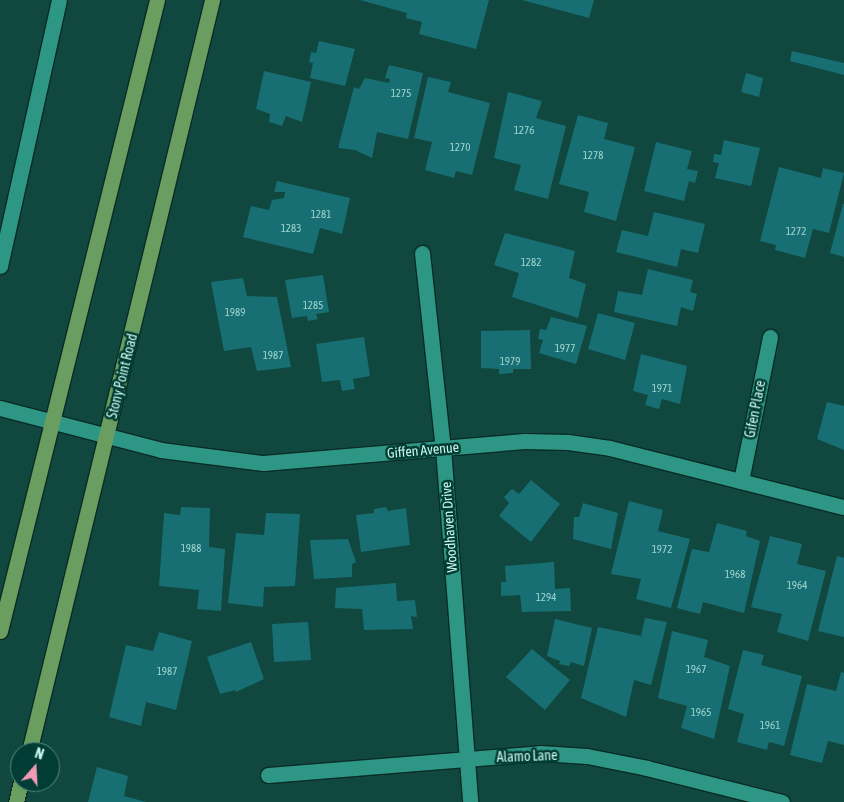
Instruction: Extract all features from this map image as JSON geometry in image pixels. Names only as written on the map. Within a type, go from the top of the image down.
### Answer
[{"type":"main road","points":[[0,631],[157,0]]},
{"type":"main road","name":"Stony Point Road","points":[[31,742],[212,0]]},
{"type":"street","points":[[0,266],[59,0]]},
{"type":"street","name":"Woodhaven Drive","points":[[422,253],[443,448],[470,802]]},
{"type":"street","name":"Gifen Place","points":[[741,481],[770,337]]},
{"type":"street","name":"Giffen Avenue","points":[[0,408],[161,450],[263,463],[524,441],[568,442],[610,448],[844,507]]},
{"type":"street","name":"Alamo Lane","points":[[268,775],[540,753],[587,756],[782,802]]},
{"type":"building","points":[[360,0],[489,0],[476,49],[419,34],[422,22],[406,18],[407,13]]},
{"type":"building","points":[[522,0],[594,0],[589,18]]},
{"type":"building","points":[[319,41],[355,49],[345,86],[310,78],[313,63],[309,62],[311,52],[316,53]]},
{"type":"building","points":[[792,51],[844,63],[844,75],[790,61]]},
{"type":"building","points":[[389,65],[423,73],[408,139],[377,132],[372,158],[355,150],[338,148],[354,87],[359,89],[365,78],[389,83],[390,79],[385,78]]},
{"type":"building","points":[[264,71],[311,82],[302,122],[286,116],[282,126],[269,122],[270,114],[256,109]]},
{"type":"building","points":[[746,73],[763,78],[759,97],[741,92]]},
{"type":"building","points":[[428,77],[451,82],[448,92],[490,103],[472,175],[456,171],[454,178],[425,170],[432,142],[414,138]]},
{"type":"building","points":[[508,92],[542,101],[536,118],[566,126],[548,199],[514,190],[521,165],[494,158]]},
{"type":"building","points":[[578,115],[608,123],[604,139],[635,147],[616,221],[584,212],[589,192],[559,184]]},
{"type":"building","points":[[724,140],[760,148],[751,186],[715,178],[719,163],[713,162],[714,154],[721,155]]},
{"type":"building","points":[[656,142],[692,151],[687,169],[698,171],[695,183],[689,181],[684,201],[644,191]]},
{"type":"building","points":[[779,167],[821,178],[823,168],[844,173],[829,233],[813,229],[805,258],[775,250],[776,245],[760,241]]},
{"type":"building","points":[[277,181],[350,198],[342,234],[320,228],[313,254],[243,237],[251,206],[269,210],[272,200],[284,198],[285,192],[274,192]]},
{"type":"building","points":[[844,204],[844,257],[830,253]]},
{"type":"building","points":[[654,212],[705,224],[698,253],[681,249],[677,267],[616,252],[622,230],[648,236]]},
{"type":"building","points":[[505,233],[575,251],[569,278],[586,284],[578,318],[512,297],[519,273],[494,265]]},
{"type":"building","points":[[648,269],[693,280],[690,292],[697,294],[693,311],[681,307],[677,326],[614,312],[618,291],[642,295]]},
{"type":"building","points":[[323,275],[329,312],[316,314],[318,319],[308,321],[307,316],[292,318],[285,280]]},
{"type":"building","points":[[243,278],[247,296],[277,297],[291,367],[257,371],[251,347],[224,351],[211,282]]},
{"type":"building","points":[[598,313],[635,323],[625,360],[588,349]]},
{"type":"building","points":[[551,317],[587,326],[576,364],[539,353],[543,340],[538,339],[540,329],[546,330]]},
{"type":"building","points":[[530,330],[531,369],[513,369],[513,373],[499,374],[499,369],[481,368],[481,331]]},
{"type":"building","points":[[364,337],[370,376],[353,379],[355,389],[342,391],[340,380],[322,382],[316,344]]},
{"type":"building","points":[[641,354],[687,366],[680,404],[662,399],[659,409],[645,405],[648,395],[633,391]]},
{"type":"building","points":[[827,402],[844,406],[844,450],[817,439]]},
{"type":"building","points":[[531,480],[560,504],[531,542],[499,516],[509,503],[504,497],[512,489],[519,494]]},
{"type":"building","points":[[629,501],[663,510],[658,531],[690,539],[671,608],[636,599],[641,579],[611,574]]},
{"type":"building","points":[[583,503],[618,513],[611,549],[573,539],[574,517],[579,517]]},
{"type":"building","points":[[181,507],[210,508],[209,547],[225,549],[221,611],[197,609],[199,590],[159,586],[164,513],[180,515]]},
{"type":"building","points":[[386,507],[388,511],[406,508],[410,545],[361,552],[356,515],[374,513],[374,509]]},
{"type":"building","points":[[266,513],[300,514],[295,586],[264,587],[263,607],[228,603],[236,533],[264,535]]},
{"type":"building","points":[[717,523],[747,531],[746,536],[760,541],[744,613],[703,602],[700,614],[677,608],[692,549],[709,552]]},
{"type":"building","points":[[770,536],[802,544],[797,564],[826,571],[808,641],[777,632],[782,614],[751,607]]},
{"type":"building","points":[[348,539],[356,562],[352,564],[352,577],[314,579],[310,540]]},
{"type":"building","points":[[837,556],[844,558],[844,637],[818,631]]},
{"type":"building","points":[[554,562],[555,589],[570,588],[571,611],[522,612],[520,595],[501,596],[501,582],[506,582],[505,566]]},
{"type":"building","points":[[396,583],[397,601],[415,600],[417,617],[411,616],[413,629],[364,630],[362,609],[335,608],[336,588]]},
{"type":"building","points":[[645,618],[667,622],[651,685],[634,680],[626,717],[581,698],[598,627],[641,636]]},
{"type":"building","points":[[555,619],[592,628],[584,666],[571,662],[569,666],[559,664],[560,661],[547,656]]},
{"type":"building","points":[[308,622],[311,660],[274,662],[272,624]]},
{"type":"building","points":[[672,631],[708,640],[704,657],[730,666],[714,739],[681,728],[687,706],[658,698]]},
{"type":"building","points":[[159,632],[192,641],[176,710],[146,702],[141,726],[109,717],[126,645],[153,651]]},
{"type":"building","points":[[251,642],[264,679],[236,692],[235,690],[220,694],[207,657]]},
{"type":"building","points":[[532,649],[570,680],[545,710],[506,677]]},
{"type":"building","points":[[743,650],[764,655],[761,665],[802,676],[784,746],[769,742],[767,750],[737,742],[744,714],[728,709]]},
{"type":"building","points":[[841,672],[844,673],[844,745],[828,741],[822,763],[790,755],[807,684],[836,691]]},
{"type":"building","points":[[97,767],[128,776],[124,796],[146,802],[88,802]]}]
